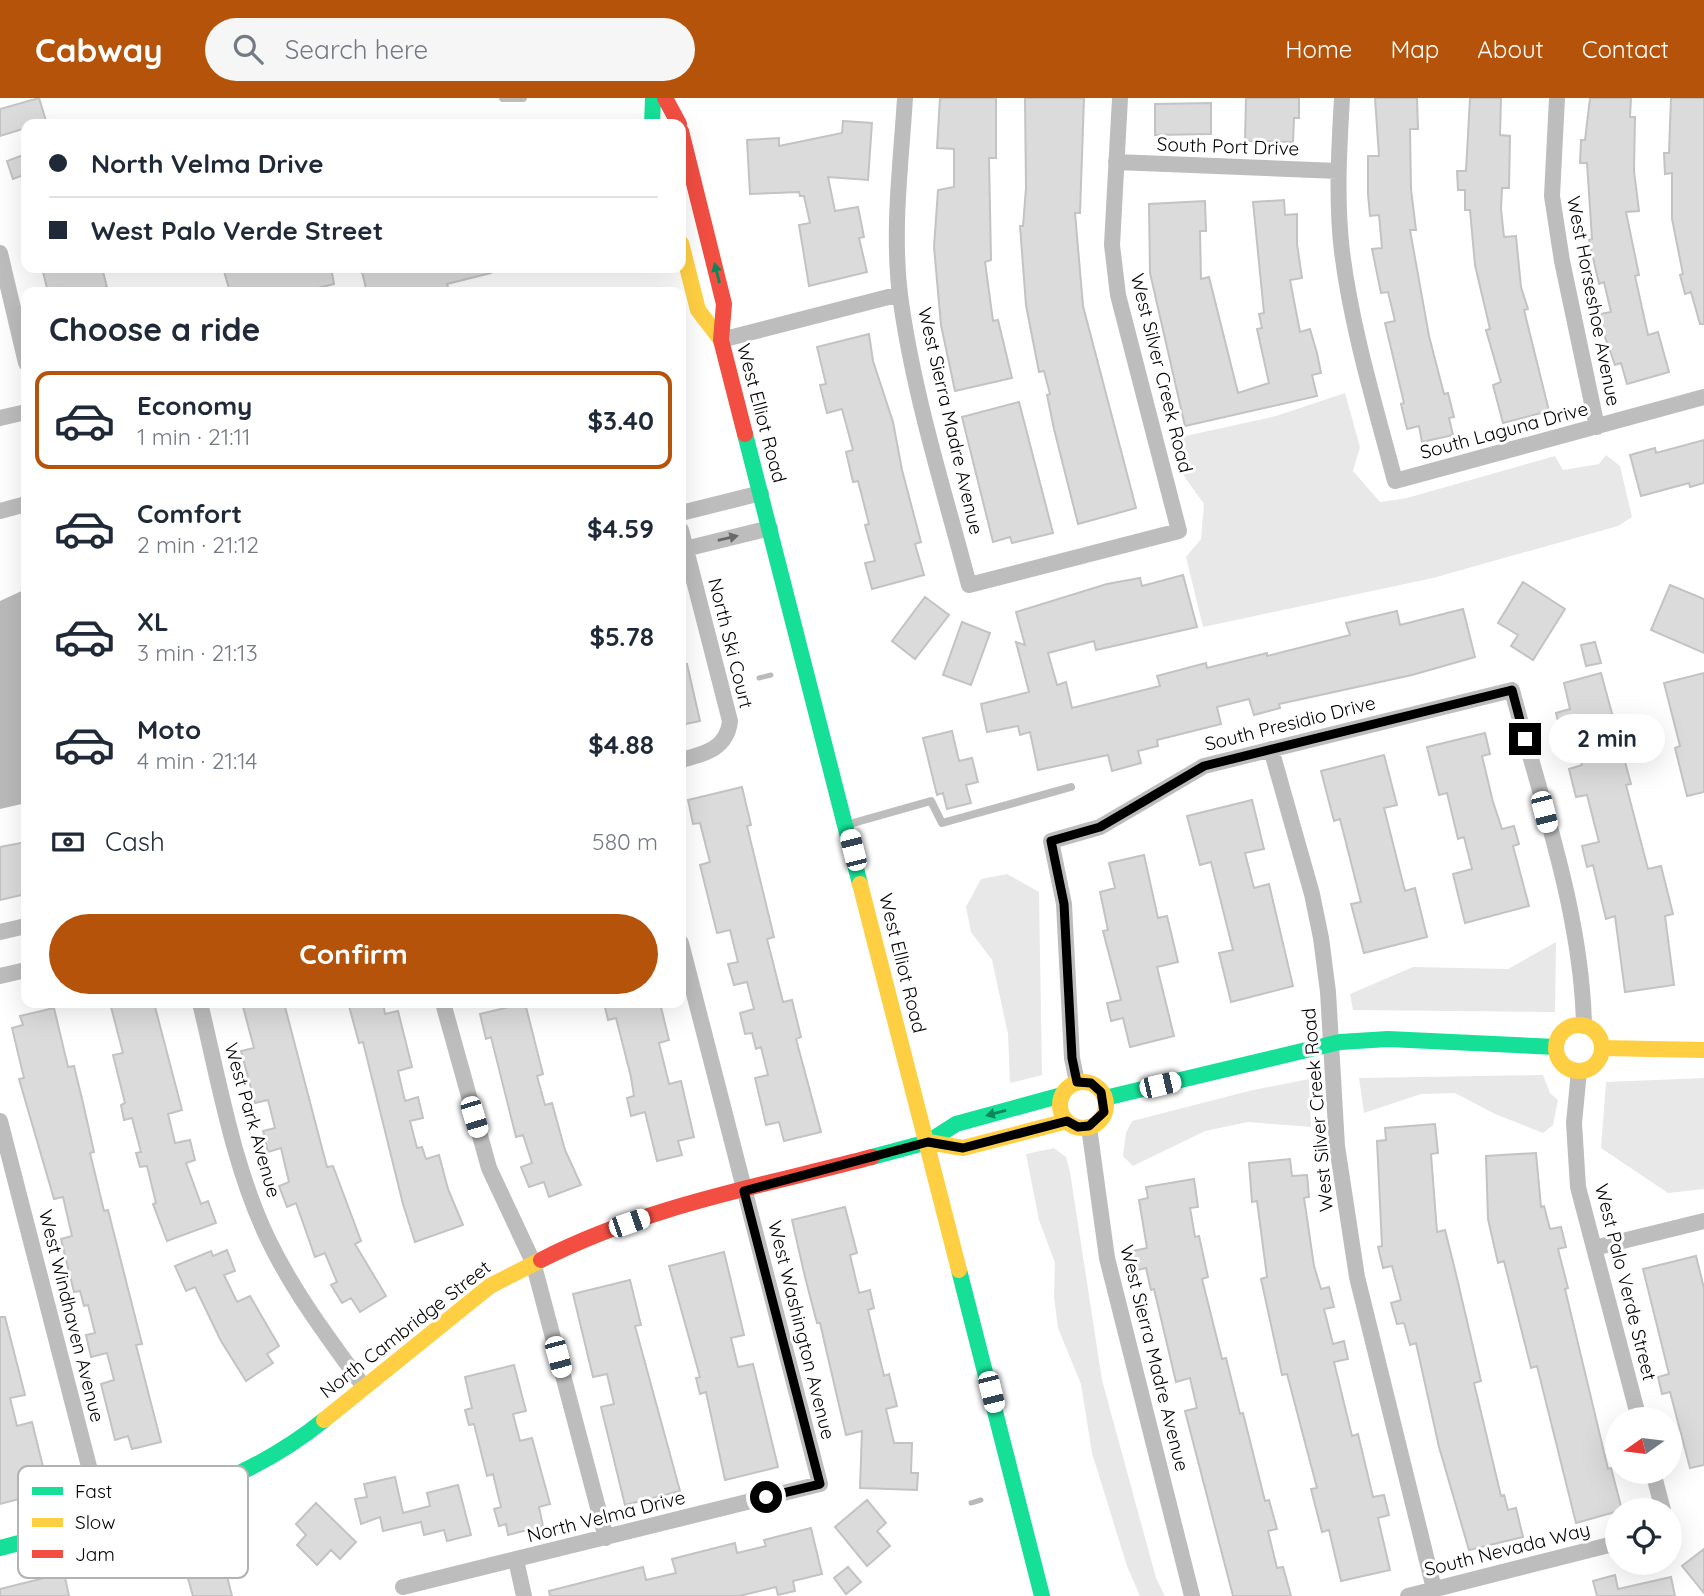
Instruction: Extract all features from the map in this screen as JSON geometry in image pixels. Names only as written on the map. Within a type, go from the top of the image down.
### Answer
[{"type":"street","points":[[652,119],[653,98]]},
{"type":"street","points":[[665,98],[676,119]]},
{"type":"street","name":"West Sierra Madre Avenue","points":[[905,98],[897,234],[900,294],[913,365],[969,585]]},
{"type":"street","name":"West Silver Creek Road","points":[[969,585],[1179,531],[1118,295],[1112,245],[1120,98]]},
{"type":"street","points":[[1338,171],[1342,98]]},
{"type":"street","name":"West Horseshoe Avenue","points":[[1557,98],[1552,197],[1562,261],[1597,427]]},
{"type":"street","name":"West Elliot Road","points":[[686,151],[724,304],[720,340]]},
{"type":"street","name":"South Port Drive","points":[[1116,162],[1338,171]]},
{"type":"street","name":"South Laguna Drive","points":[[1338,171],[1342,251],[1356,335],[1395,481],[1704,397]]},
{"type":"street","points":[[0,253],[21,342]]},
{"type":"street","name":"West Elliot Road","points":[[686,263],[698,310],[720,340],[761,493],[1042,1596]]},
{"type":"street","points":[[720,340],[900,294]]},
{"type":"street","points":[[0,418],[21,413]]},
{"type":"street","points":[[686,512],[761,493]]},
{"type":"street","points":[[0,511],[21,505]]},
{"type":"street","points":[[686,549],[770,528]]},
{"type":"street","name":"North Ski Court","points":[[686,553],[730,721],[729,731],[716,749],[686,758]]},
{"type":"street","name":"South Presidio Drive","points":[[1077,1082],[1072,1058],[1064,904],[1051,841],[1100,827],[1204,766],[1512,690],[1575,934],[1582,978],[1584,1026]]},
{"type":"street","name":"West Silver Creek Road","points":[[1271,749],[1312,894],[1326,979],[1337,1146],[1356,1277],[1434,1589]]},
{"type":"street","points":[[0,932],[21,927]]},
{"type":"street","name":"West Washington Avenue","points":[[686,963],[820,1484]]},
{"type":"street","points":[[0,976],[21,971]]},
{"type":"street","name":"West Park Avenue","points":[[201,1008],[240,1166],[267,1237],[304,1306],[364,1387]]},
{"type":"street","points":[[444,1008],[489,1168],[533,1262],[606,1538]]},
{"type":"street","points":[[1584,1026],[1597,1034],[1602,1048],[1597,1062],[1586,1070],[1578,1071],[1560,1061],[1556,1047],[1562,1033],[1568,1028],[1584,1026]]},
{"type":"street","points":[[1104,1098],[1331,1045],[1388,1039],[1556,1047]]},
{"type":"street","points":[[1602,1048],[1704,1050]]},
{"type":"street","name":"West Palo Verde Street","points":[[1578,1071],[1574,1124],[1578,1187],[1636,1407]]},
{"type":"street","points":[[928,1142],[956,1124],[1062,1095],[1077,1082],[1097,1087],[1104,1098],[1101,1118],[1089,1126],[1078,1127],[1067,1121],[1061,1109],[1062,1095]]},
{"type":"street","name":"West Windhaven Avenue","points":[[0,1121],[89,1466]]},
{"type":"street","points":[[928,1142],[963,1148],[1067,1121]]},
{"type":"street","name":"West Sierra Madre Avenue","points":[[1089,1126],[1107,1258],[1192,1596]]},
{"type":"street","name":"North Cambridge Street","points":[[248,1469],[302,1438],[490,1286],[533,1262],[584,1238],[652,1215],[928,1142]]},
{"type":"street","points":[[1594,1248],[1704,1221]]},
{"type":"street","name":"North Velma Drive","points":[[403,1587],[820,1484]]},
{"type":"street","name":"North Cambridge Street","points":[[0,1548],[18,1543]]},
{"type":"street","name":"South Nevada Way","points":[[1408,1596],[1605,1546]]},
{"type":"street","points":[[516,1560],[524,1596]]},
{"type":"lane","points":[[503,98],[523,98]]},
{"type":"lane","points":[[846,825],[931,801],[942,823],[1070,787]]},
{"type":"shaded area","points":[[1345,393],[1360,447],[1353,471],[1380,502],[1407,498],[1555,456],[1563,470],[1599,464],[1606,455],[1620,466],[1632,517],[1618,526],[1433,578],[1203,627],[1186,557],[1201,539],[1204,504],[1181,472],[1172,439],[1276,416]]},
{"type":"shaded area","points":[[21,591],[21,804],[0,809],[0,601]]},
{"type":"shaded area","points":[[1007,874],[1039,892],[1042,1075],[1010,1083],[1008,1034],[992,960],[971,932],[966,907],[981,879]]},
{"type":"shaded area","points":[[1556,942],[1555,1012],[1353,1010],[1350,994],[1413,967],[1508,969]]},
{"type":"shaded area","points":[[1543,1075],[1550,1093],[1558,1100],[1553,1125],[1543,1133],[1495,1114],[1455,1093],[1421,1094],[1364,1113],[1359,1078]]},
{"type":"shaded area","points":[[1704,1078],[1704,1189],[1668,1193],[1601,1148],[1606,1082]]},
{"type":"shaded area","points":[[1309,1079],[1311,1127],[1248,1122],[1205,1131],[1133,1166],[1123,1156],[1126,1133],[1132,1121],[1253,1090]]},
{"type":"shaded area","points":[[1054,1148],[1066,1157],[1070,1172],[1102,1380],[1156,1578],[1165,1596],[1140,1596],[1127,1566],[1092,1453],[1081,1384],[1058,1328],[1054,1297],[1055,1263],[1039,1220],[1026,1154]]},
{"type":"building","points":[[39,98],[45,119],[21,119],[21,130],[0,136],[0,109]]},
{"type":"building","points":[[940,98],[996,98],[996,158],[989,158],[991,260],[985,262],[993,321],[998,320],[1012,378],[955,391],[941,325],[934,247],[938,190],[954,187],[954,149],[937,148]]},
{"type":"building","points":[[1025,98],[1084,98],[1080,213],[1075,213],[1083,306],[1136,508],[1078,524],[1054,429],[1047,395],[1050,394],[1044,371],[1039,372],[1026,305],[1020,226],[1023,226],[1026,188]]},
{"type":"building","points":[[1246,98],[1299,98],[1299,118],[1294,118],[1293,142],[1245,141]]},
{"type":"building","points":[[1375,98],[1417,98],[1418,129],[1410,129],[1411,189],[1416,230],[1410,230],[1429,336],[1444,394],[1448,393],[1454,417],[1449,418],[1453,435],[1422,442],[1419,426],[1407,429],[1401,404],[1404,403],[1385,323],[1395,321],[1388,292],[1381,293],[1372,249],[1382,248],[1379,215],[1370,216],[1368,194],[1368,156],[1379,156]]},
{"type":"building","points":[[1470,98],[1501,98],[1500,135],[1510,136],[1509,188],[1502,188],[1504,237],[1516,236],[1521,287],[1528,309],[1524,310],[1549,411],[1503,423],[1493,385],[1501,382],[1486,330],[1490,329],[1475,265],[1470,210],[1465,210],[1465,190],[1458,190],[1457,171],[1466,171]]},
{"type":"building","points":[[1590,98],[1631,98],[1630,117],[1635,117],[1634,171],[1639,211],[1626,212],[1639,275],[1635,276],[1648,335],[1658,332],[1669,372],[1627,384],[1621,363],[1615,365],[1605,337],[1600,314],[1611,312],[1604,282],[1599,284],[1589,240],[1592,239],[1587,163],[1580,163],[1581,140],[1585,140]]},
{"type":"building","points":[[1671,98],[1704,98],[1704,324],[1700,324],[1691,292],[1685,294],[1680,275],[1683,274],[1672,219],[1672,173],[1665,174],[1664,153],[1669,153]]},
{"type":"building","points":[[1211,103],[1211,134],[1155,135],[1155,104]]},
{"type":"building","points":[[843,121],[872,123],[868,180],[828,177],[835,211],[858,207],[864,237],[859,238],[867,272],[809,286],[799,225],[810,223],[804,196],[800,196],[799,192],[750,194],[747,140],[779,138],[779,146],[842,133]]},
{"type":"building","points":[[21,156],[21,176],[13,179],[7,161]]},
{"type":"building","points":[[1284,200],[1285,215],[1297,214],[1297,244],[1302,278],[1290,280],[1300,332],[1310,329],[1317,353],[1321,373],[1312,375],[1317,396],[1185,426],[1150,273],[1149,204],[1205,201],[1206,231],[1200,231],[1201,279],[1209,277],[1238,393],[1269,383],[1257,329],[1262,328],[1259,314],[1264,313],[1253,202]]},
{"type":"building","points":[[43,273],[103,273],[107,287],[47,287]]},
{"type":"building","points":[[224,273],[332,273],[334,284],[322,287],[229,287]]},
{"type":"building","points":[[362,273],[491,273],[447,284],[448,287],[366,287]]},
{"type":"building","points":[[869,334],[873,361],[893,422],[902,470],[921,542],[915,544],[924,575],[872,589],[865,563],[875,561],[865,525],[869,524],[858,481],[853,482],[846,452],[853,450],[842,409],[827,413],[820,385],[826,384],[817,347]]},
{"type":"building","points":[[1019,402],[1053,533],[1012,543],[1010,537],[993,542],[962,417]]},
{"type":"building","points":[[1704,440],[1704,483],[1690,487],[1689,483],[1641,496],[1630,455],[1655,448],[1656,453]]},
{"type":"building","points":[[1183,575],[1197,627],[1096,650],[1094,641],[1048,653],[1057,685],[1066,682],[1072,708],[1160,686],[1157,676],[1206,663],[1207,668],[1350,635],[1346,623],[1397,611],[1400,625],[1463,609],[1475,657],[1412,675],[1279,704],[1280,708],[1254,715],[1249,699],[1217,707],[1221,724],[1157,740],[1158,746],[1138,751],[1141,763],[1112,771],[1108,755],[1038,770],[1030,732],[1020,735],[1018,726],[987,732],[981,704],[1029,692],[1016,642],[1025,645],[1016,612],[1107,584],[1140,578],[1142,586]]},
{"type":"building","points":[[1523,582],[1565,609],[1533,660],[1511,646],[1518,635],[1498,623]]},
{"type":"building","points":[[1670,585],[1704,599],[1704,653],[1651,630]]},
{"type":"building","points":[[925,597],[949,615],[915,659],[892,641]]},
{"type":"building","points":[[962,622],[990,633],[971,685],[943,675]]},
{"type":"building","points":[[1595,642],[1601,663],[1586,666],[1581,645]]},
{"type":"building","points":[[686,664],[687,664],[700,721],[686,724]]},
{"type":"building","points":[[1601,673],[1631,784],[1626,785],[1648,869],[1661,866],[1673,914],[1665,916],[1674,985],[1625,992],[1615,916],[1606,919],[1593,865],[1587,867],[1582,846],[1599,842],[1587,795],[1576,797],[1569,769],[1582,765],[1573,730],[1561,733],[1556,713],[1570,709],[1564,683]]},
{"type":"building","points":[[1704,673],[1704,792],[1687,796],[1675,748],[1680,746],[1664,683]]},
{"type":"building","points":[[952,731],[959,761],[972,758],[978,782],[966,785],[971,803],[947,809],[943,793],[937,795],[923,738]]},
{"type":"building","points":[[1485,733],[1490,754],[1482,756],[1493,802],[1502,829],[1514,826],[1519,844],[1513,846],[1529,906],[1465,923],[1453,874],[1472,869],[1464,837],[1458,839],[1447,793],[1439,795],[1427,747]]},
{"type":"building","points":[[1384,755],[1397,805],[1384,808],[1405,891],[1415,888],[1427,937],[1364,953],[1351,904],[1361,902],[1340,819],[1334,821],[1321,771]]},
{"type":"building","points":[[742,787],[751,825],[747,826],[774,937],[767,939],[783,1002],[792,1000],[801,1037],[796,1039],[821,1132],[784,1141],[779,1122],[766,1125],[755,1078],[768,1075],[761,1047],[756,1049],[752,1033],[745,1034],[740,1013],[754,1009],[747,982],[734,985],[728,964],[738,962],[730,930],[717,933],[700,865],[710,862],[700,823],[693,824],[688,800]]},
{"type":"building","points":[[1252,800],[1264,849],[1245,853],[1254,888],[1269,884],[1293,986],[1231,1002],[1219,953],[1233,950],[1211,862],[1200,865],[1187,816]]},
{"type":"building","points":[[21,843],[21,895],[0,900],[0,847]]},
{"type":"building","points":[[1144,855],[1158,918],[1167,916],[1178,962],[1157,967],[1174,1036],[1130,1047],[1123,1018],[1111,1021],[1107,1003],[1121,1000],[1103,931],[1108,930],[1100,892],[1115,888],[1109,863]]},
{"type":"building","points":[[54,1008],[68,1067],[74,1066],[94,1152],[90,1153],[104,1211],[108,1210],[142,1344],[136,1345],[161,1442],[132,1449],[128,1436],[115,1440],[101,1384],[114,1380],[107,1353],[91,1357],[86,1335],[95,1333],[88,1305],[84,1306],[80,1291],[74,1292],[61,1239],[72,1236],[63,1197],[54,1199],[19,1079],[24,1078],[12,1028],[23,1025],[20,1016]]},
{"type":"building","points":[[111,1008],[155,1008],[182,1110],[168,1114],[175,1143],[190,1140],[195,1160],[186,1163],[201,1204],[208,1201],[216,1223],[167,1241],[153,1204],[156,1203],[147,1166],[140,1167],[136,1153],[141,1152],[132,1118],[124,1120],[121,1105],[125,1103],[113,1055],[123,1053]]},
{"type":"building","points":[[243,1008],[285,1008],[327,1167],[333,1166],[361,1241],[355,1244],[386,1296],[360,1312],[351,1298],[342,1303],[331,1285],[337,1282],[325,1253],[315,1257],[296,1203],[287,1207],[279,1186],[289,1182],[281,1148],[268,1152],[263,1131],[275,1128],[268,1100],[255,1103],[241,1051],[254,1048]]},
{"type":"building","points":[[350,1008],[384,1008],[385,1014],[398,1011],[412,1067],[398,1071],[405,1101],[418,1097],[423,1118],[410,1121],[417,1148],[422,1147],[426,1159],[439,1155],[448,1189],[463,1225],[415,1242],[363,1042],[359,1043]]},
{"type":"building","points":[[505,1008],[526,1008],[543,1074],[537,1076],[545,1105],[552,1103],[565,1150],[581,1185],[549,1197],[544,1182],[529,1187],[521,1167],[532,1163],[523,1135],[516,1137],[491,1037],[486,1039],[480,1014]]},
{"type":"building","points":[[605,1008],[661,1008],[669,1040],[659,1043],[669,1084],[681,1081],[694,1137],[678,1141],[682,1155],[657,1161],[645,1112],[631,1116],[627,1098],[634,1096],[631,1077],[616,1018],[608,1020]]},
{"type":"building","points":[[1435,1124],[1438,1153],[1431,1154],[1437,1232],[1445,1230],[1456,1274],[1481,1381],[1474,1383],[1501,1496],[1504,1495],[1508,1510],[1516,1508],[1523,1537],[1469,1550],[1439,1447],[1416,1343],[1410,1345],[1404,1323],[1397,1324],[1391,1303],[1401,1300],[1392,1266],[1383,1268],[1378,1247],[1382,1246],[1377,1141],[1386,1140],[1385,1128]]},
{"type":"building","points":[[1536,1153],[1541,1207],[1544,1206],[1550,1229],[1561,1227],[1566,1247],[1558,1249],[1605,1456],[1605,1484],[1615,1484],[1619,1498],[1605,1498],[1605,1515],[1576,1523],[1537,1366],[1531,1368],[1504,1261],[1498,1263],[1488,1219],[1486,1156]]},
{"type":"building","points":[[1290,1159],[1292,1176],[1307,1175],[1309,1197],[1304,1198],[1314,1266],[1321,1289],[1329,1287],[1334,1307],[1324,1309],[1333,1344],[1344,1341],[1348,1359],[1334,1362],[1352,1436],[1358,1434],[1373,1497],[1384,1495],[1389,1515],[1378,1518],[1390,1570],[1341,1581],[1329,1530],[1322,1532],[1311,1489],[1317,1488],[1287,1374],[1282,1375],[1261,1279],[1267,1277],[1257,1201],[1252,1202],[1249,1163]]},
{"type":"building","points":[[1194,1179],[1198,1207],[1190,1208],[1195,1237],[1199,1236],[1208,1277],[1202,1279],[1222,1359],[1226,1358],[1265,1501],[1269,1500],[1277,1529],[1268,1531],[1277,1568],[1283,1567],[1291,1596],[1233,1596],[1185,1411],[1197,1408],[1190,1378],[1176,1382],[1154,1289],[1151,1290],[1146,1268],[1137,1270],[1133,1251],[1147,1248],[1139,1200],[1148,1198],[1146,1187]]},
{"type":"building","points":[[845,1207],[857,1253],[850,1255],[859,1293],[870,1290],[874,1308],[868,1310],[884,1376],[889,1374],[897,1406],[886,1409],[894,1443],[912,1443],[911,1473],[918,1473],[917,1490],[860,1488],[862,1431],[846,1435],[820,1323],[817,1323],[805,1277],[792,1220]]},
{"type":"building","points":[[227,1250],[235,1271],[224,1275],[237,1302],[250,1296],[279,1346],[267,1354],[273,1363],[246,1381],[221,1341],[195,1287],[186,1291],[175,1266],[211,1251],[213,1256]]},
{"type":"building","points":[[724,1252],[744,1335],[731,1338],[738,1367],[753,1364],[778,1467],[725,1480],[706,1392],[700,1394],[696,1378],[700,1377],[669,1266]]},
{"type":"building","points":[[1696,1256],[1704,1288],[1704,1465],[1690,1468],[1682,1438],[1682,1407],[1674,1407],[1670,1392],[1662,1394],[1658,1377],[1669,1374],[1643,1269]]},
{"type":"building","points":[[630,1280],[641,1325],[635,1326],[680,1491],[625,1505],[601,1407],[614,1404],[607,1374],[593,1377],[573,1294]]},
{"type":"building","points":[[0,1317],[5,1317],[25,1395],[10,1398],[17,1426],[32,1422],[43,1466],[18,1466],[18,1499],[0,1504]]},
{"type":"building","points":[[514,1365],[526,1411],[513,1414],[520,1441],[532,1438],[550,1504],[539,1507],[543,1526],[508,1535],[506,1524],[499,1526],[494,1509],[501,1507],[493,1474],[487,1476],[474,1424],[469,1425],[465,1410],[472,1408],[465,1377]]},
{"type":"building","points":[[395,1477],[403,1513],[430,1506],[427,1493],[458,1485],[471,1535],[447,1541],[444,1530],[424,1535],[421,1522],[383,1531],[380,1517],[361,1524],[355,1499],[367,1497],[364,1484]]},
{"type":"building","points":[[867,1500],[886,1523],[877,1531],[890,1546],[867,1566],[835,1527]]},
{"type":"building","points":[[316,1503],[356,1542],[340,1559],[331,1550],[317,1565],[297,1545],[306,1535],[296,1524]]},
{"type":"building","points":[[811,1528],[822,1574],[793,1581],[795,1591],[778,1595],[776,1587],[739,1596],[550,1596],[549,1591],[643,1567],[646,1580],[676,1573],[672,1559],[735,1543],[737,1553],[766,1546],[764,1540]]},
{"type":"building","points":[[1704,1549],[1704,1593],[1682,1566]]},
{"type":"building","points":[[848,1567],[861,1582],[846,1594],[834,1578]]},
{"type":"building","points":[[1615,1575],[1618,1589],[1671,1577],[1675,1596],[1597,1596],[1593,1581]]},
{"type":"building","points":[[44,1578],[65,1578],[69,1596],[0,1596],[0,1589]]},
{"type":"building","points":[[188,1578],[228,1578],[232,1596],[193,1596]]},
{"type":"waterway","points":[[759,678],[771,675]]},
{"type":"waterway","points":[[971,1503],[981,1500]]},
{"type":"traffic: fast","points":[[652,119],[653,98]]},
{"type":"traffic: fast","points":[[745,434],[860,884]]},
{"type":"traffic: fast","points":[[1105,1098],[1340,1042],[1388,1039],[1556,1047]]},
{"type":"traffic: fast","points":[[872,1157],[928,1142],[956,1124],[1062,1095]]},
{"type":"traffic: fast","points":[[959,1270],[1042,1596]]},
{"type":"traffic: fast","points":[[248,1469],[288,1446],[324,1420]]},
{"type":"traffic: fast","points":[[0,1548],[18,1543]]},
{"type":"traffic: slow","points":[[686,263],[698,310],[721,340]]},
{"type":"traffic: slow","points":[[860,884],[959,1270]]},
{"type":"traffic: slow","points":[[1579,1025],[1595,1032],[1602,1048],[1595,1064],[1579,1071],[1563,1064],[1556,1048],[1563,1032],[1579,1025]]},
{"type":"traffic: slow","points":[[1602,1048],[1704,1050]]},
{"type":"traffic: slow","points":[[1083,1082],[1099,1089],[1106,1105],[1099,1121],[1083,1128],[1067,1121],[1060,1105],[1067,1089],[1083,1082]]},
{"type":"traffic: slow","points":[[928,1142],[963,1148],[1067,1121]]},
{"type":"traffic: slow","points":[[324,1420],[490,1286],[541,1260]]},
{"type":"traffic: jam","points":[[665,98],[676,119]]},
{"type":"traffic: jam","points":[[686,151],[724,304],[721,340],[745,434]]},
{"type":"traffic: jam","points":[[541,1260],[621,1226],[703,1199],[872,1157]]},
{"type":"route","points":[[766,1497],[820,1484],[744,1191],[928,1142],[963,1148],[1067,1121],[1083,1128],[1096,1124],[1104,1112],[1106,1105],[1097,1087],[1091,1083],[1077,1082],[1072,1058],[1064,904],[1051,841],[1100,827],[1204,766],[1512,690],[1525,739]]}]
